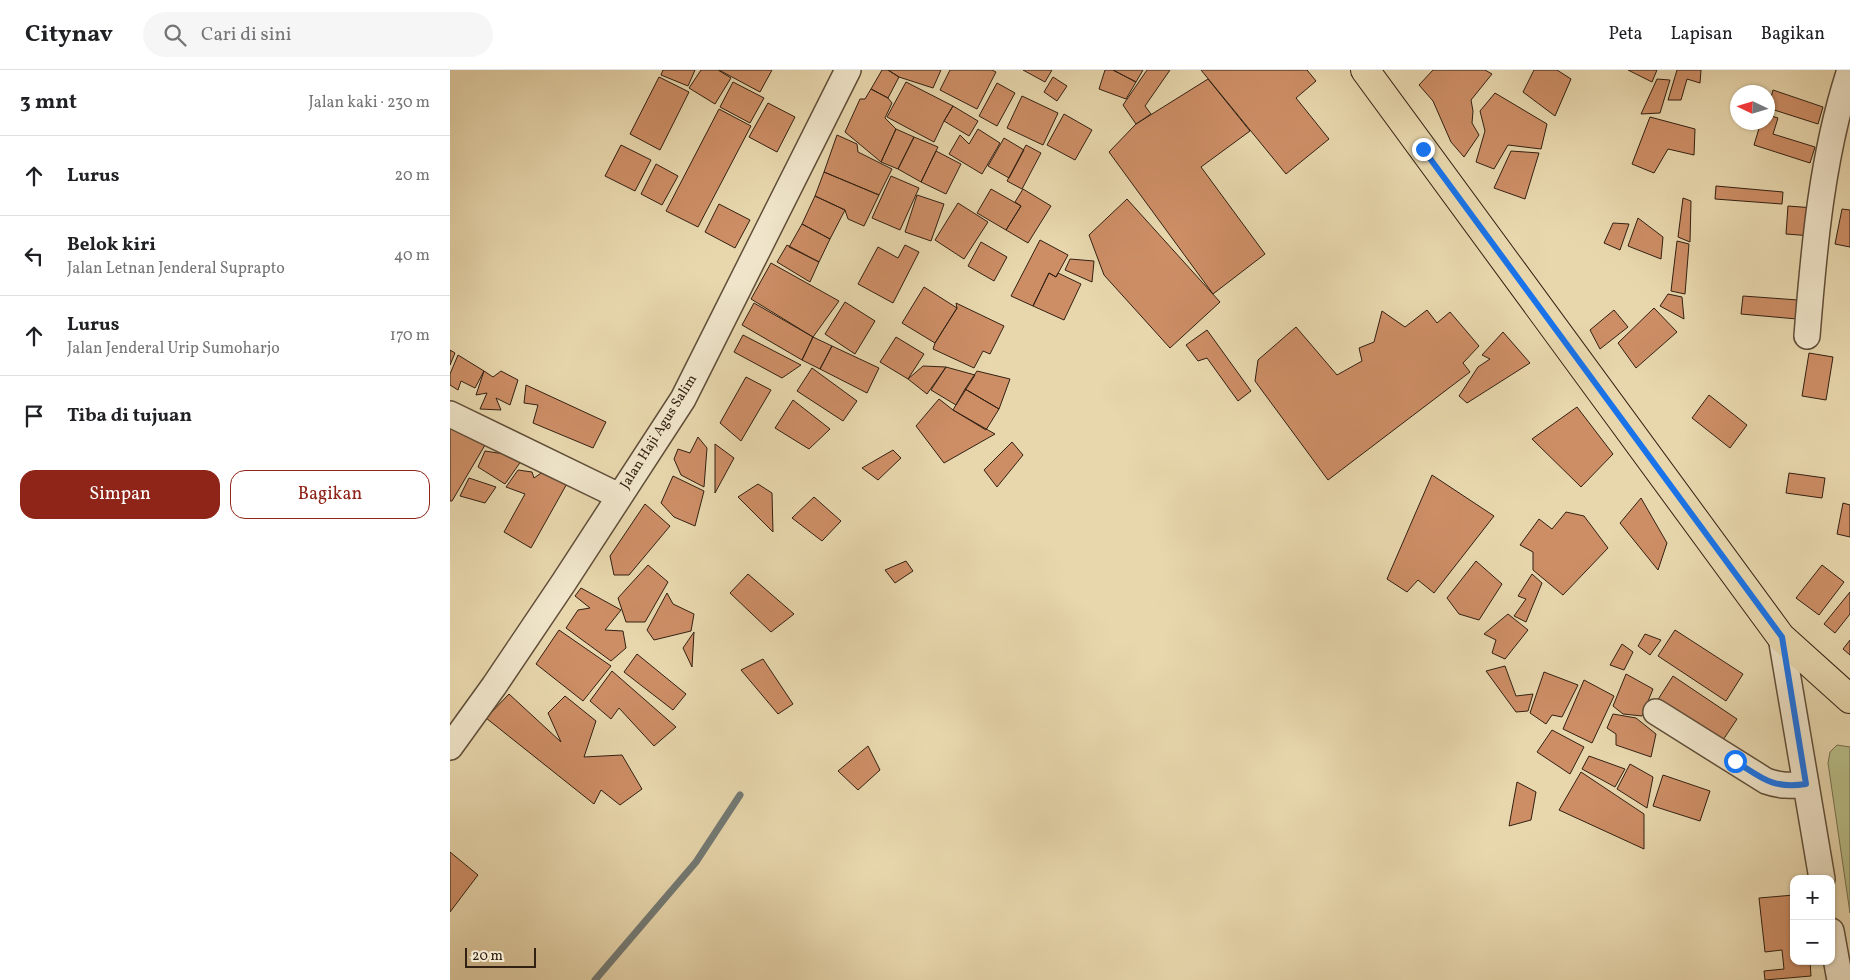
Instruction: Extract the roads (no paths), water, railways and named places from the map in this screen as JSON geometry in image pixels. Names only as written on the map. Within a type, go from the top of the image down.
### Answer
[{"type":"main road","points":[[1365,70],[1782,637],[1850,699]]},
{"type":"street","name":"Jalan Haji Agus Salim","points":[[450,747],[526,638],[683,399],[848,70]]},
{"type":"street","points":[[1807,336],[1812,266],[1830,144],[1840,100],[1850,70]]},
{"type":"street","points":[[450,414],[619,496]]},
{"type":"street","points":[[1782,637],[1821,875]]},
{"type":"street","points":[[1656,712],[1766,781],[1790,786],[1806,784]]},
{"type":"street","points":[[1835,953],[1840,980]]},
{"type":"street","points":[[1848,980],[1850,975]]},
{"type":"waterway","points":[[595,980],[696,862],[740,795]]}]
